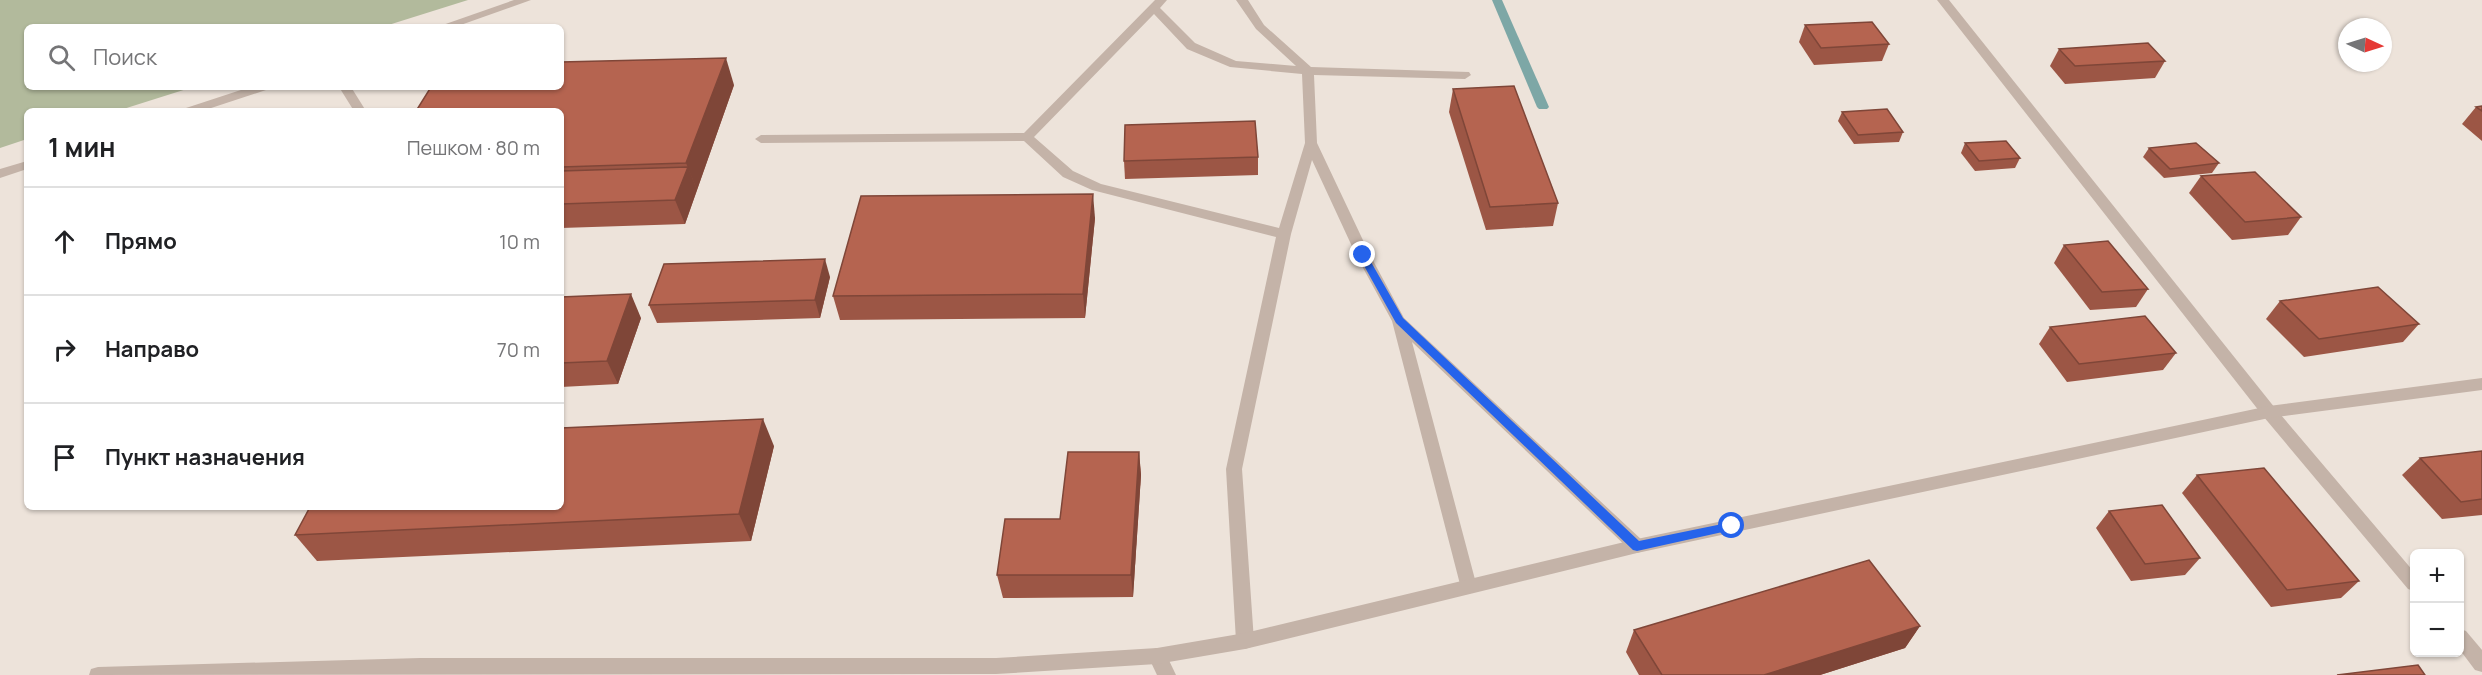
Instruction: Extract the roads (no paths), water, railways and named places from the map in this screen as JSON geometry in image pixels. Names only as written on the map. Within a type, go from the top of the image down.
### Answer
[{"type":"street","points":[[452,24],[525,0]]},
{"type":"street","points":[[1242,0],[1260,27],[1308,71],[1311,143],[1284,234],[1234,469],[1245,641]]},
{"type":"street","points":[[1943,0],[2269,412],[2410,578]]},
{"type":"street","points":[[1027,136],[1158,4],[1191,46],[1234,64],[1308,71],[1465,75]]},
{"type":"street","points":[[199,108],[253,90]]},
{"type":"street","points":[[347,90],[358,108]]},
{"type":"street","points":[[761,140],[1027,136],[1068,174],[1097,187],[1284,234]]},
{"type":"street","points":[[1311,143],[1363,255],[1399,321],[1468,587]]},
{"type":"street","points":[[0,174],[24,166]]},
{"type":"street","points":[[1399,321],[1637,546]]},
{"type":"street","points":[[98,675],[416,671],[997,670],[1157,656],[1245,641],[1637,546],[2269,412],[2482,384]]},
{"type":"street","points":[[2464,642],[2482,664]]},
{"type":"street","points":[[1157,656],[1167,675]]},
{"type":"waterway","points":[[1497,0],[1543,107]]}]
